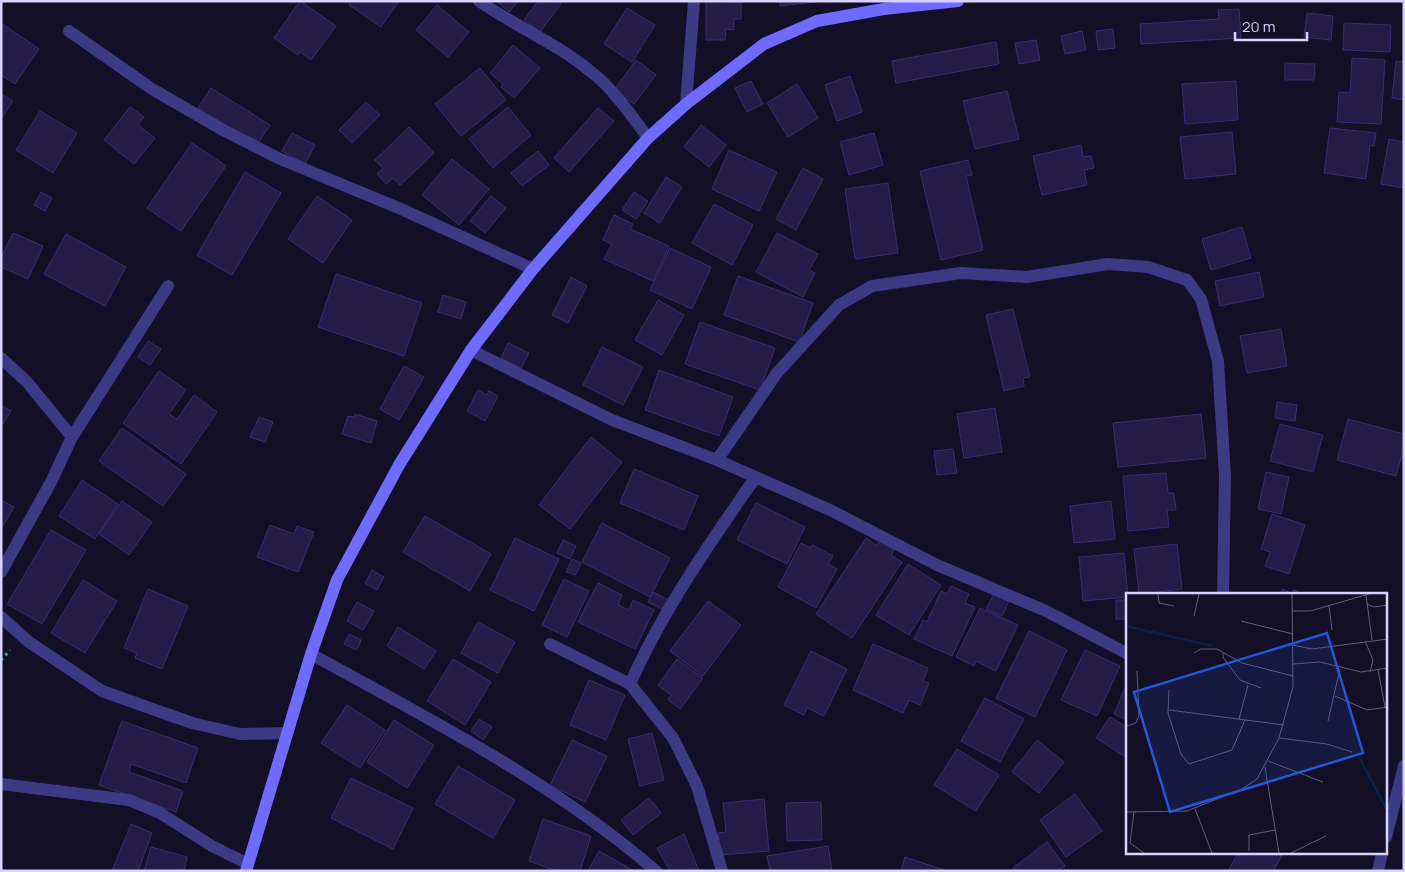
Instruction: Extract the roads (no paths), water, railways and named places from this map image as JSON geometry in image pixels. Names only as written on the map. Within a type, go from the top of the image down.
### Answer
[{"type":"street","points":[[479,1],[500,16],[553,44],[592,72],[648,138]]},
{"type":"street","points":[[686,104],[694,1]]},
{"type":"street","points":[[1,784],[128,800],[160,813],[247,868],[311,654],[337,580],[399,465],[471,350],[533,269],[648,138],[686,104],[764,44],[817,22],[884,10],[958,1]]},
{"type":"street","points":[[70,31],[152,89],[230,134],[278,158],[401,209],[533,269]]},
{"type":"street","points":[[717,460],[777,373],[839,305],[872,286],[961,273],[1027,276],[1108,264],[1148,267],[1187,280],[1201,299],[1218,361],[1225,476],[1222,593]]},
{"type":"street","points":[[1,572],[51,482],[72,437],[168,286]]},
{"type":"street","points":[[471,350],[612,420],[717,460],[830,510],[937,564],[1046,611],[1126,653]]},
{"type":"street","points":[[1,358],[27,382],[72,437]]},
{"type":"street","points":[[630,684],[656,629],[710,542],[755,478]]},
{"type":"street","points":[[1,618],[29,642],[102,692],[192,723],[240,734],[286,734]]},
{"type":"street","points":[[550,644],[630,684],[673,738],[697,786],[722,871]]},
{"type":"street","points":[[311,654],[472,744],[583,814],[625,844],[656,871]]},
{"type":"street","points":[[1388,829],[1404,766]]},
{"type":"street","points":[[1378,871],[1382,854]]}]
